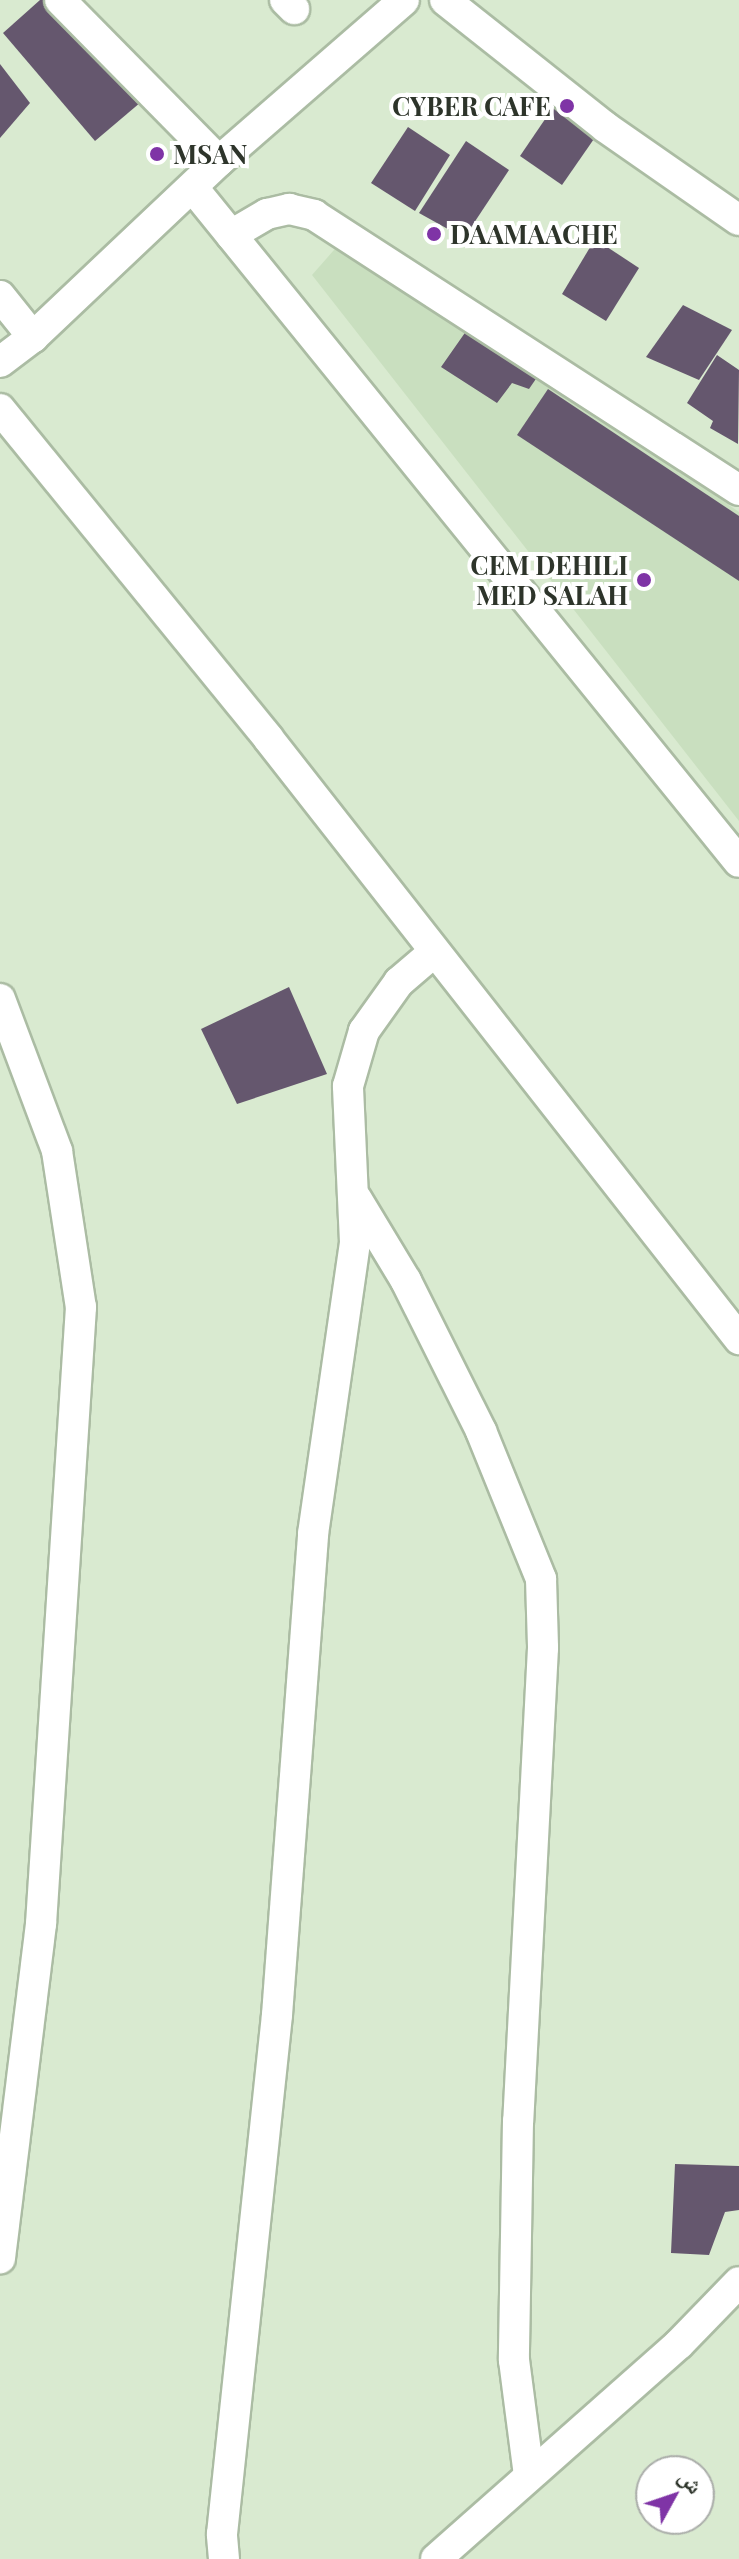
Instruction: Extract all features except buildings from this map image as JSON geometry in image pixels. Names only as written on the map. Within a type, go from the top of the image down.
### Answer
[{"type":"street","points":[[60,0],[219,161]]},
{"type":"street","points":[[0,362],[33,337],[219,161],[404,0]]},
{"type":"street","points":[[445,0],[605,127],[739,220]]},
{"type":"street","points":[[193,188],[739,862]]},
{"type":"street","points":[[231,235],[267,214],[289,209],[314,215],[739,490]]},
{"type":"street","points":[[0,296],[33,337]]},
{"type":"street","points":[[1,411],[268,738],[739,1339]]},
{"type":"street","points":[[224,2559],[222,2534],[277,2015],[313,1534],[355,1242],[348,1086],[364,1031],[399,982],[434,952]]},
{"type":"street","points":[[0,999],[57,1151],[81,1307],[41,1924],[0,2259]]},
{"type":"street","points":[[353,1192],[406,1281],[481,1431],[541,1579],[543,1648],[518,2121],[514,2360],[529,2475]]},
{"type":"street","points":[[436,2559],[679,2344],[739,2282]]},
{"type":"street","points":[[473,2559],[475,2522]]},
{"type":"shaded area","name":"CEM DEHILI MED SALAH","points":[[341,242],[540,373],[739,512],[739,821],[312,275]]},
{"type":"place","name":"CYBER CAFE","points":[[567,106]]},
{"type":"place","name":"MSAN","points":[[157,154]]},
{"type":"place","name":"DAAMAACHE","points":[[434,234]]},
{"type":"place","name":"CEM DEHILI MED SALAH","points":[[644,580]]}]
